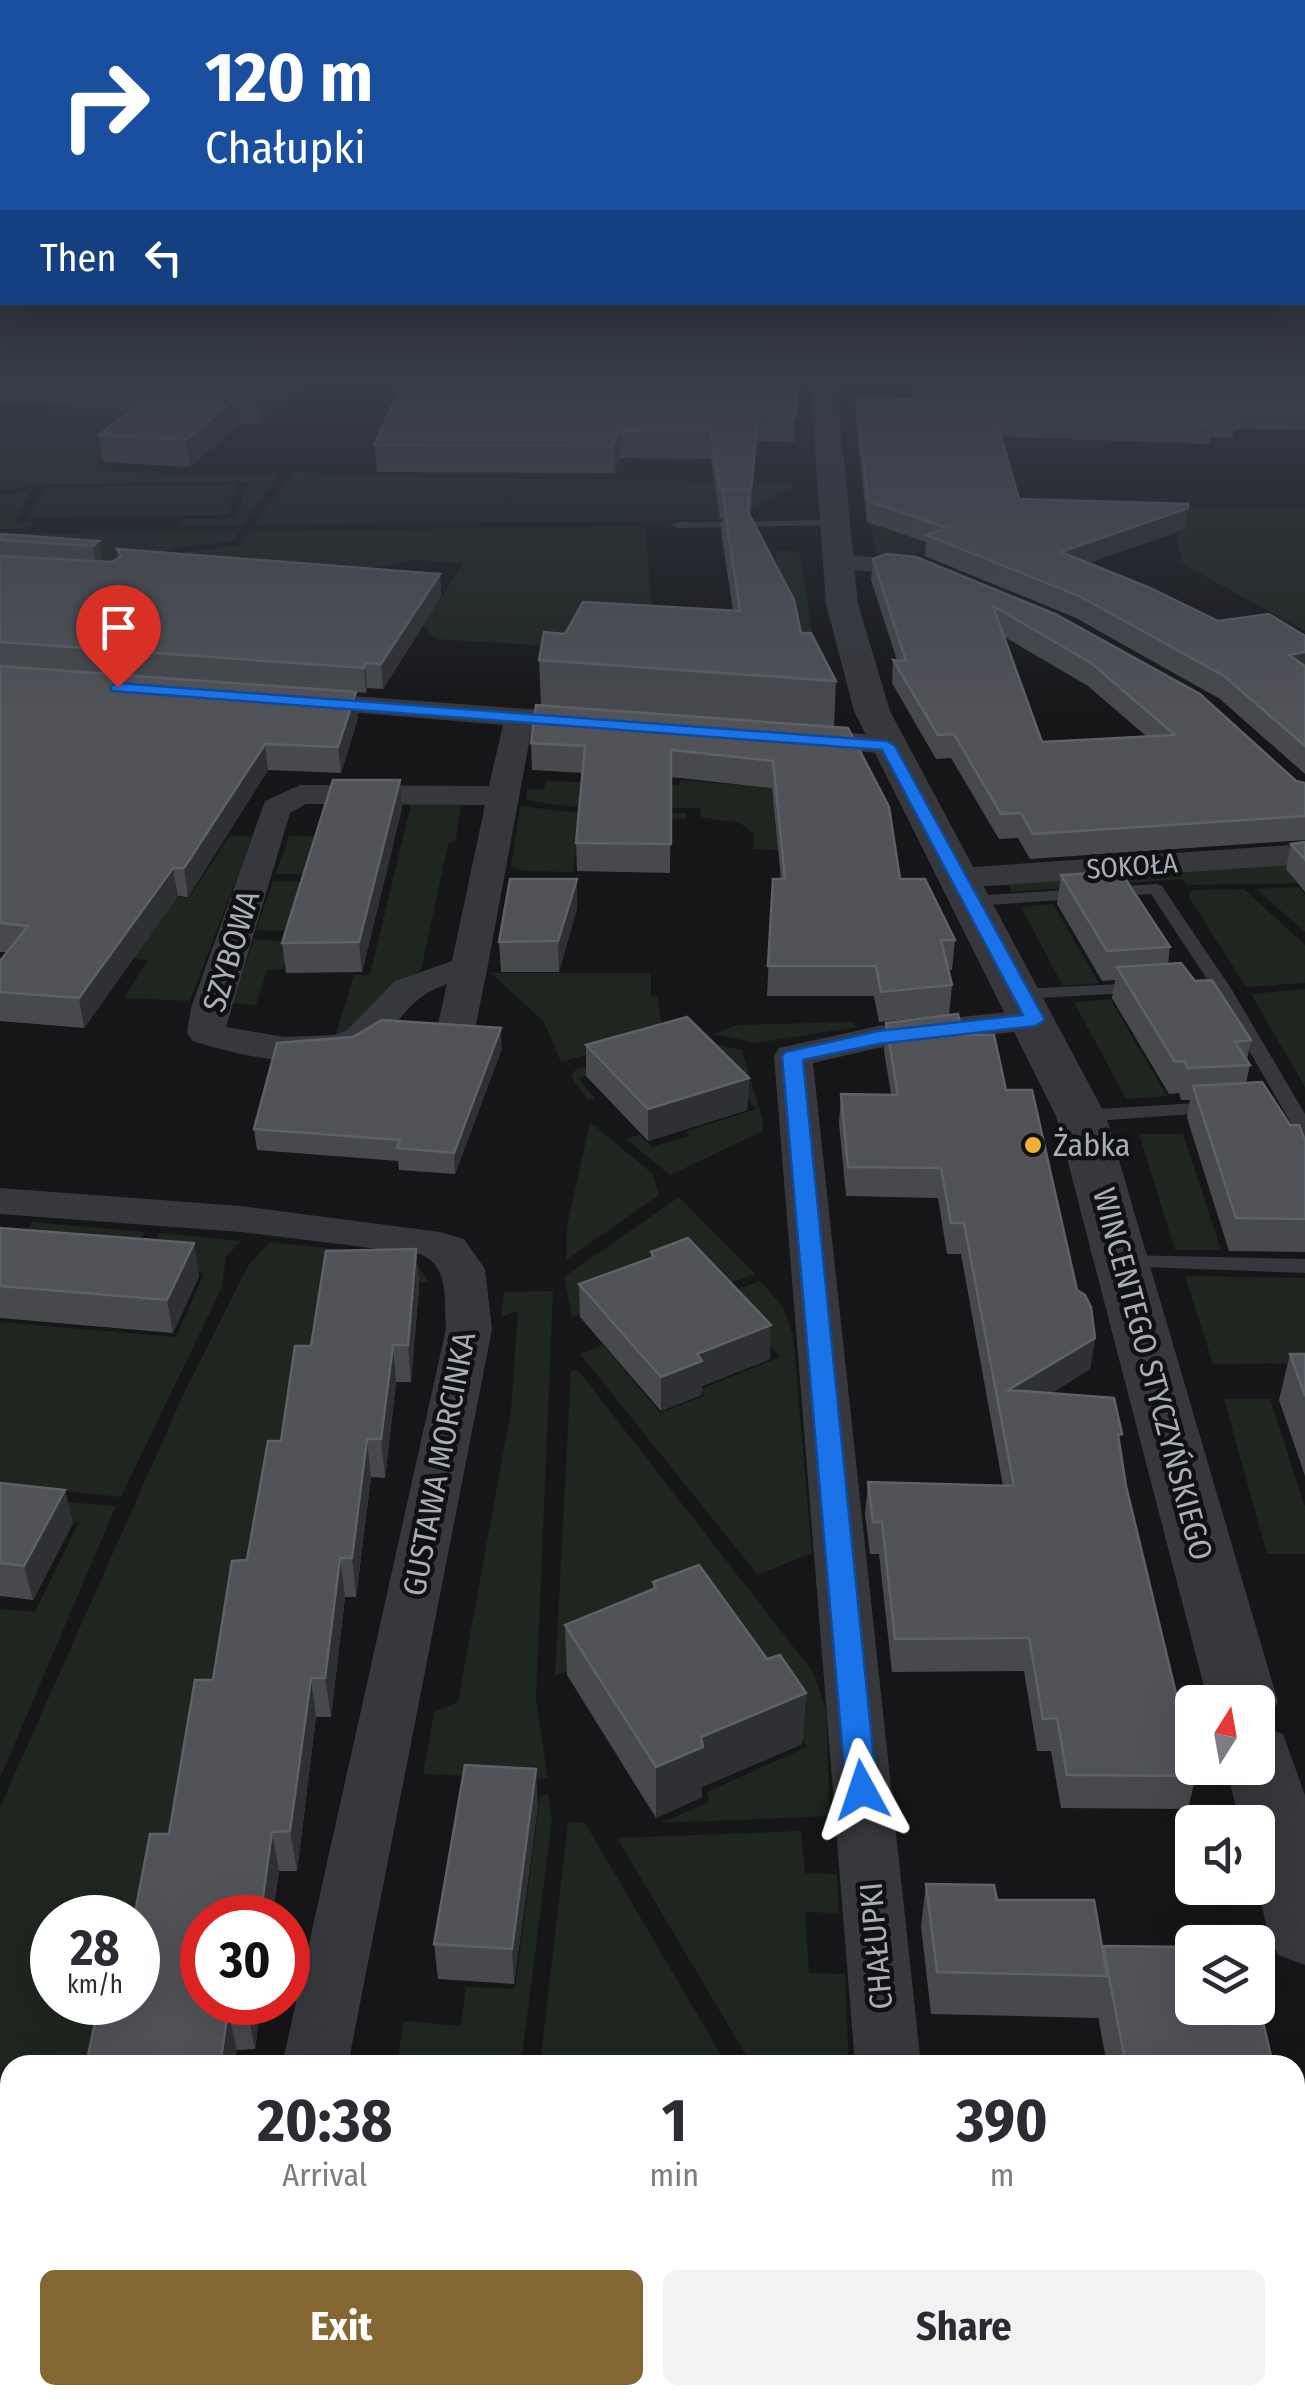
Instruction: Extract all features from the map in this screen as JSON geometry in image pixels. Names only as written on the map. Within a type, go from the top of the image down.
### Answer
[{"type":"street","name":"WINCENTEGO STYCZYŃSKIEGO","points":[[831,492],[842,604],[874,716],[1082,1116],[1238,1685]]},
{"type":"street","points":[[836,562],[919,566],[950,577]]},
{"type":"street","points":[[265,698],[619,725]]},
{"type":"street","points":[[456,1024],[488,885],[500,796],[519,718]]},
{"type":"street","points":[[775,736],[887,746]]},
{"type":"street","name":"SZYBOWA","points":[[469,970],[438,972],[392,1000],[359,1039],[333,1047],[266,1046],[230,1042],[206,1033],[210,1008],[276,808],[300,794],[500,796]]},
{"type":"street","name":"SOKOŁA","points":[[966,889],[1305,854]]},
{"type":"street","name":"CHAŁUPKI","points":[[887,2055],[793,1056],[1028,1007]]},
{"type":"street","name":"GUSTAWA MORCINKA","points":[[0,1201],[241,1219],[425,1241],[449,1249],[462,1269],[469,1328],[316,2055]]},
{"type":"street","points":[[1266,1785],[1305,1931]]},
{"type":"lane","points":[[678,524],[833,522]]},
{"type":"lane","points":[[966,889],[1156,889],[1280,1103],[1305,1130]]},
{"type":"lane","points":[[1028,1007],[1164,986]]},
{"type":"lane","points":[[1082,1116],[1232,1106]]},
{"type":"lane","points":[[1122,1261],[1305,1266]]},
{"type":"shaded area","points":[[30,492],[15,521],[33,522],[29,529],[0,529],[0,495]]},
{"type":"shaded area","points":[[42,492],[235,492],[227,515],[27,518]]},
{"type":"shaded area","points":[[245,492],[266,492],[241,526],[180,526],[184,519],[235,518]]},
{"type":"shaded area","points":[[278,492],[784,492],[729,520],[254,525]]},
{"type":"shaded area","points":[[1190,507],[1305,507],[1305,631],[1183,564],[1177,540]]},
{"type":"shaded area","points":[[867,508],[933,547],[903,558],[877,556]]},
{"type":"shaded area","points":[[645,529],[653,614],[582,648],[435,639],[407,605],[436,607],[463,563],[415,560],[368,569],[165,555],[242,545],[250,531]]},
{"type":"shaded area","points":[[237,531],[233,541],[175,548],[124,564],[0,561],[0,534]]},
{"type":"shaded area","points":[[775,551],[799,551],[816,655],[797,655]]},
{"type":"shaded area","points":[[682,780],[739,785],[741,780],[784,782],[792,851],[753,849],[754,834],[740,823],[701,817],[700,808],[572,807],[526,800],[527,790],[544,789],[546,781],[678,785]]},
{"type":"shaded area","points":[[411,804],[461,804],[456,840],[448,844],[421,970],[388,991],[348,1031],[335,1037],[354,975],[370,975]]},
{"type":"shaded area","points":[[520,806],[570,812],[686,813],[686,819],[580,817],[573,872],[523,871],[511,866]]},
{"type":"shaded area","points":[[230,835],[252,837],[190,1001],[124,998],[148,960],[4,949],[133,893],[189,898]]},
{"type":"shaded area","points":[[289,836],[324,837],[313,874],[276,874]]},
{"type":"shaded area","points":[[1305,860],[1305,882],[1292,883],[1187,885],[1182,879],[1012,892],[1007,882]]},
{"type":"shaded area","points":[[273,881],[309,882],[294,931],[256,930]]},
{"type":"shaded area","points":[[1299,887],[1305,895],[1305,932],[1256,889]]},
{"type":"shaded area","points":[[1244,889],[1305,945],[1305,983],[1246,987],[1189,897],[1191,890]]},
{"type":"shaded area","points":[[1053,904],[1099,983],[1063,986],[1021,907]]},
{"type":"shaded area","points":[[254,939],[290,942],[283,969],[267,970],[256,1005],[232,1003]]},
{"type":"shaded area","points":[[491,973],[651,973],[651,996],[657,997],[662,1027],[679,1029],[561,1062],[544,1022]]},
{"type":"shaded area","points":[[1305,989],[1305,1087],[1251,994]]},
{"type":"shaded area","points":[[1110,999],[1167,1096],[1126,1099],[1074,1002]]},
{"type":"shaded area","points":[[854,1022],[856,1027],[756,1043],[713,1034],[737,1025]]},
{"type":"shaded area","points":[[682,1037],[742,1050],[763,1131],[670,1175],[626,1139],[639,1135],[652,1147],[689,1136],[687,1131],[756,1109],[737,1087],[648,1058],[578,1078],[595,1098],[588,1100],[571,1077],[576,1069]]},
{"type":"shaded area","points":[[590,1122],[653,1174],[659,1195],[566,1260],[567,1226]]},
{"type":"shaded area","points":[[1139,1134],[1183,1134],[1221,1250],[1175,1250]]},
{"type":"shaded area","points":[[679,1197],[755,1274],[711,1290],[646,1290],[572,1317],[564,1277]]},
{"type":"shaded area","points":[[32,1222],[145,1232],[128,1266],[11,1255]]},
{"type":"shaded area","points":[[159,1233],[242,1241],[226,1256],[222,1287],[121,1497],[0,1484],[0,1322],[176,1337],[204,1273],[143,1267]]},
{"type":"shaded area","points":[[270,1242],[391,1255],[417,1264],[428,1282],[326,1286],[281,1474],[171,1866],[153,1895],[30,1895],[30,2025],[115,2025],[102,2055],[0,2055],[0,1807],[184,1393],[249,1264]]},
{"type":"shaded area","points":[[1185,1276],[1305,1278],[1305,1363],[1213,1364]]},
{"type":"shaded area","points":[[760,1281],[783,1307],[793,1335],[812,1553],[758,1575],[580,1354],[603,1345],[660,1413],[704,1396],[701,1389],[780,1357],[756,1329],[718,1296]]},
{"type":"shaded area","points":[[553,1291],[536,1700],[548,1779],[423,1774],[434,1712],[458,1702],[511,1410],[518,1311],[501,1317],[504,1292]]},
{"type":"shaded area","points":[[578,1370],[813,1672],[826,1709],[830,1816],[660,1823],[709,1802],[707,1792],[807,1747],[778,1703],[648,1641],[555,1676],[571,1371]]},
{"type":"shaded area","points":[[1224,1399],[1270,1399],[1305,1507],[1305,1554],[1267,1554]]},
{"type":"shaded area","points":[[15,1498],[116,1506],[0,1778],[0,1609],[35,1612],[79,1522],[6,1514]]},
{"type":"shaded area","points":[[548,1794],[552,1820],[522,2055],[398,2055],[404,2021],[461,2026],[466,1987],[515,1989],[540,1796]]},
{"type":"shaded area","points":[[568,1822],[585,1823],[721,2055],[541,2055]]},
{"type":"shaded area","points":[[801,1831],[805,1873],[837,1874],[839,1913],[805,1912],[809,1973],[845,1974],[849,2055],[746,2055],[617,1838]]},
{"type":"building","points":[[722,492],[750,492],[748,512],[794,600],[801,633],[811,633],[836,681],[539,660],[544,632],[565,634],[583,602],[740,611]]},
{"type":"building","points":[[867,492],[1017,492],[1019,499],[1188,504],[1188,508],[1061,552],[1218,621],[1269,614],[1305,636],[1305,652],[1289,655],[1305,666],[1305,746],[1224,676],[1079,596],[926,535],[946,528],[868,501]]},
{"type":"building","points":[[1,534],[99,541],[93,546],[0,540]]},
{"type":"building","points":[[117,549],[440,574],[381,664],[365,663],[364,668],[0,642],[0,556],[112,562],[122,556]]},
{"type":"building","points":[[886,554],[916,557],[1055,614],[1200,694],[1296,781],[1305,783],[1305,816],[1033,834],[1021,813],[1001,814],[954,734],[938,735],[893,660],[906,661],[873,559]],"holes":[[[993,606],[1091,663],[1175,735],[1042,742]]]},
{"type":"building","points":[[0,666],[356,692],[338,747],[265,744],[184,868],[173,868],[79,998],[0,992],[0,961],[28,926],[0,923]]},
{"type":"building","points":[[536,705],[848,728],[889,807],[900,879],[925,879],[955,940],[941,940],[952,985],[881,992],[876,966],[768,966],[773,879],[785,879],[773,761],[671,750],[671,844],[576,843],[585,746],[531,743]]},
{"type":"building","points":[[333,780],[400,780],[359,942],[282,943]]},
{"type":"building","points":[[1305,842],[1305,860],[1291,844]]},
{"type":"building","points":[[1120,871],[1170,947],[1107,951],[1061,875]]},
{"type":"building","points":[[510,879],[577,879],[558,941],[499,942]]},
{"type":"building","points":[[1181,963],[1195,981],[1212,980],[1251,1040],[1235,1042],[1250,1065],[1187,1068],[1185,1061],[1175,1062],[1117,967]]},
{"type":"building","points":[[958,1014],[963,1035],[994,1035],[1006,1090],[1032,1090],[1077,1290],[1091,1307],[1095,1338],[1008,1390],[1114,1398],[1122,1434],[1118,1435],[1126,1486],[1175,1689],[1175,1776],[1067,1775],[1057,1718],[1043,1719],[1029,1638],[895,1639],[882,1522],[873,1522],[868,1482],[1014,1486],[964,1223],[951,1223],[941,1168],[848,1167],[841,1094],[898,1095],[886,1023]]},
{"type":"building","points":[[687,1017],[749,1078],[648,1109],[586,1045]]},
{"type":"building","points":[[382,1020],[501,1028],[454,1153],[397,1148],[400,1140],[254,1129],[277,1043],[353,1037]]},
{"type":"building","points":[[1262,1082],[1290,1125],[1299,1125],[1305,1140],[1305,1219],[1236,1218],[1193,1086]]},
{"type":"building","points":[[0,1228],[194,1243],[167,1300],[0,1286]]},
{"type":"building","points":[[688,1238],[771,1325],[697,1354],[702,1361],[661,1377],[579,1284],[654,1257],[651,1252]]},
{"type":"building","points":[[416,1249],[408,1345],[393,1345],[381,1439],[367,1439],[352,1558],[340,1558],[325,1678],[311,1678],[290,1831],[272,1832],[263,1895],[180,1895],[180,2025],[226,2025],[221,2055],[88,2055],[94,2025],[160,2025],[160,1895],[138,1895],[150,1834],[169,1834],[195,1680],[213,1680],[232,1561],[247,1560],[268,1441],[281,1441],[295,1346],[311,1346],[326,1251]]},
{"type":"building","points":[[1290,1354],[1305,1354],[1305,1396]]},
{"type":"building","points":[[0,1483],[65,1490],[24,1566],[0,1563]]},
{"type":"building","points":[[699,1565],[767,1659],[780,1655],[806,1693],[701,1737],[703,1747],[656,1767],[565,1625],[656,1588],[653,1582]]},
{"type":"building","points":[[465,1765],[536,1769],[512,1949],[434,1944]]},
{"type":"building","points":[[926,1884],[994,1885],[997,1900],[1094,1900],[1107,1976],[937,1972]]},
{"type":"building","points":[[1103,1946],[1175,1947],[1175,2025],[1264,2025],[1271,2055],[1124,2055]]},
{"type":"place","name":"Żabka","points":[[1033,1145]]},
{"type":"route","points":[[118,687],[887,746],[1035,1020],[878,1038],[793,1056],[862,1790]]}]
